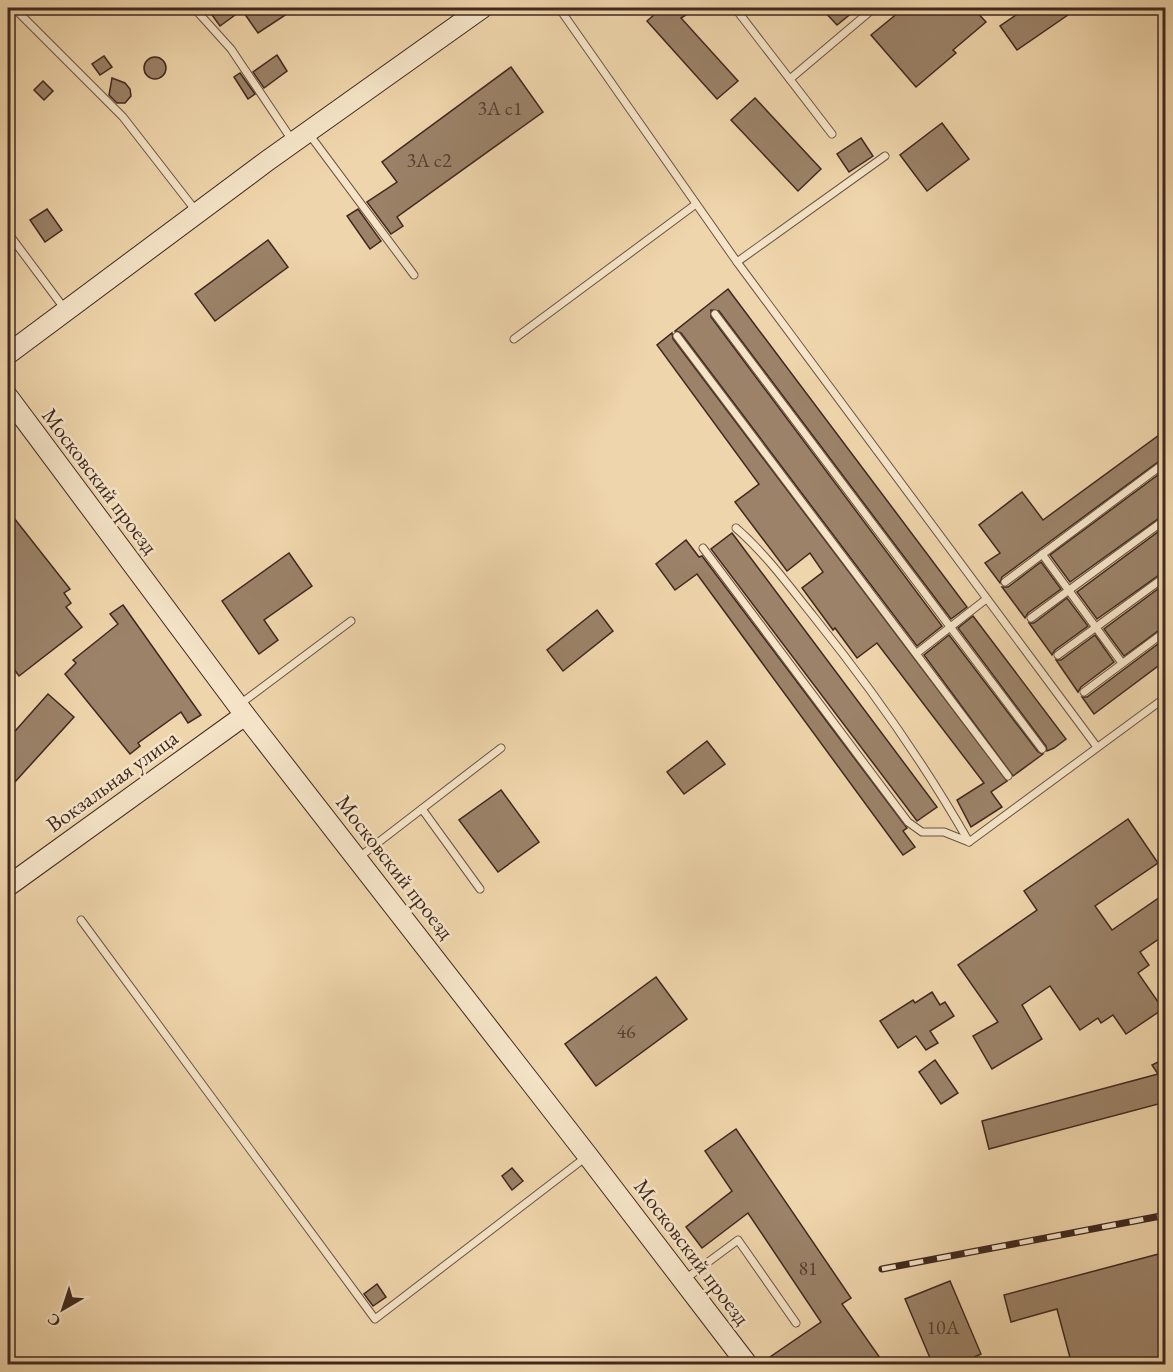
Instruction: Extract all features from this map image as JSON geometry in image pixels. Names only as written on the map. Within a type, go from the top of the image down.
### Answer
[{"type":"street","points":[[8,354],[300,137],[482,8]]},
{"type":"street","name":"Московский проезд","points":[[8,397],[241,711],[358,858],[747,1365]]},
{"type":"street","name":"Вокзальная улица","points":[[8,886],[241,711]]},
{"type":"lane","points":[[14,8],[123,117],[198,213]]},
{"type":"lane","points":[[194,8],[231,50],[414,275]]},
{"type":"lane","points":[[559,8],[737,262],[1097,747]]},
{"type":"lane","points":[[735,8],[832,134]]},
{"type":"lane","points":[[790,79],[874,8]]},
{"type":"lane","points":[[737,262],[885,156]]},
{"type":"lane","points":[[514,339],[696,204]]},
{"type":"lane","points":[[8,233],[66,310]]},
{"type":"lane","points":[[715,314],[953,626],[1042,749]]},
{"type":"lane","points":[[677,336],[1008,776]]},
{"type":"lane","points":[[1005,582],[1166,462]]},
{"type":"lane","points":[[1031,618],[1166,519]]},
{"type":"lane","points":[[736,528],[757,547],[855,669],[939,790],[969,842]]},
{"type":"lane","points":[[703,548],[908,822],[922,832],[944,832],[969,842]]},
{"type":"lane","points":[[1042,554],[1122,663]]},
{"type":"lane","points":[[1058,655],[1166,576]]},
{"type":"lane","points":[[917,653],[986,600]]},
{"type":"lane","points":[[241,711],[351,621]]},
{"type":"lane","points":[[1084,692],[1166,631]]},
{"type":"lane","points":[[969,842],[1166,697]]},
{"type":"lane","points":[[358,858],[501,748]]},
{"type":"lane","points":[[422,809],[480,889]]},
{"type":"lane","points":[[81,920],[375,1319],[588,1156]]},
{"type":"lane","points":[[684,1280],[738,1240],[796,1323]]},
{"type":"building","points":[[207,8],[296,8],[258,33],[242,10],[220,26]]},
{"type":"building","points":[[662,8],[697,8],[681,18],[738,81],[717,99],[647,21]]},
{"type":"building","points":[[821,8],[858,8],[837,25]]},
{"type":"building","points":[[904,8],[973,8],[986,22],[953,50],[956,53],[916,87],[871,35]]},
{"type":"building","points":[[1026,8],[1078,8],[1017,50],[1000,26]]},
{"type":"building","points":[[277,55],[287,71],[264,88],[253,72]]},
{"type":"building","points":[[104,56],[112,67],[100,75],[92,64]]},
{"type":"building","points":[[155,57],[163,60],[166,68],[163,76],[155,79],[147,76],[144,68],[147,60]]},
{"type":"building","points":[[511,67],[543,112],[397,217],[403,226],[391,234],[367,202],[397,182],[382,162]]},
{"type":"building","points":[[240,73],[255,94],[248,99],[234,77]]},
{"type":"building","points":[[112,78],[125,83],[130,89],[131,96],[125,103],[117,103],[109,95]]},
{"type":"building","points":[[43,81],[53,91],[44,100],[34,90]]},
{"type":"building","points":[[755,98],[821,169],[798,191],[731,120]]},
{"type":"building","points":[[942,123],[969,159],[927,191],[900,155]]},
{"type":"building","points":[[861,138],[873,156],[849,172],[837,154]]},
{"type":"building","points":[[47,209],[62,230],[45,242],[30,220]]},
{"type":"building","points":[[358,209],[381,241],[370,249],[347,216]]},
{"type":"building","points":[[268,240],[288,267],[215,321],[195,294]]},
{"type":"building","points":[[728,289],[967,607],[951,619],[719,311],[711,310],[711,317],[942,626],[917,646],[681,333],[675,331]]},
{"type":"building","points":[[672,333],[673,339],[1007,781],[991,792],[1002,807],[971,827],[957,800],[984,783],[877,643],[857,658],[835,628],[833,630],[802,588],[823,572],[810,553],[787,571],[735,502],[759,484],[657,345]]},
{"type":"building","points":[[1166,430],[1166,456],[1002,577],[1000,583],[985,563],[1000,553],[979,525],[1022,492],[1043,520]]},
{"type":"building","points":[[1166,469],[1166,513],[1070,582],[1050,555]]},
{"type":"building","points":[[14,518],[70,589],[64,593],[71,603],[66,607],[82,627],[19,676],[8,661],[8,522]]},
{"type":"building","points":[[1166,526],[1166,570],[1097,619],[1077,592]]},
{"type":"building","points":[[732,533],[937,807],[917,821],[711,549]]},
{"type":"building","points":[[686,540],[699,557],[702,556],[907,828],[903,831],[915,847],[903,855],[697,574],[675,590],[656,564]]},
{"type":"building","points":[[289,553],[312,586],[264,620],[278,640],[259,654],[222,601]]},
{"type":"building","points":[[1041,562],[1061,589],[1028,613],[1025,618],[1002,587],[1008,587]]},
{"type":"building","points":[[1166,583],[1166,625],[1124,656],[1104,629]]},
{"type":"building","points":[[1067,598],[1088,626],[1055,650],[1052,655],[1029,623],[1034,623]]},
{"type":"building","points":[[123,605],[201,715],[188,723],[181,712],[138,743],[140,746],[130,754],[65,674],[76,663],[73,660],[118,624],[110,614]]},
{"type":"building","points":[[597,610],[613,631],[563,671],[547,650]]},
{"type":"building","points":[[973,616],[1066,739],[1054,748],[1047,751],[1046,746],[958,628]]},
{"type":"building","points":[[949,635],[1038,752],[1043,754],[1013,776],[924,655]]},
{"type":"building","points":[[1095,635],[1114,662],[1081,687],[1078,692],[1056,660],[1061,660]]},
{"type":"building","points":[[1166,638],[1166,660],[1094,714],[1082,697],[1087,697]]},
{"type":"building","points":[[48,694],[74,717],[14,783],[8,778],[8,739]]},
{"type":"building","points":[[707,741],[725,764],[684,794],[667,772]]},
{"type":"building","points":[[501,790],[539,842],[498,872],[459,820]]},
{"type":"building","points":[[1128,819],[1158,863],[1095,906],[1112,930],[1166,893],[1166,934],[1140,952],[1149,965],[1138,973],[1163,1009],[1126,1034],[1113,1015],[1101,1023],[1098,1018],[1080,1030],[1050,986],[1022,1005],[1042,1039],[992,1069],[973,1036],[998,1022],[958,965],[1037,910],[1024,891]]},
{"type":"building","points":[[656,977],[687,1019],[596,1086],[565,1044]]},
{"type":"building","points":[[932,992],[940,1005],[945,1002],[954,1016],[930,1031],[938,1043],[926,1050],[916,1036],[898,1048],[880,1021],[913,1000],[915,1003]]},
{"type":"building","points":[[1166,1058],[1166,1102],[989,1149],[982,1121],[1158,1074],[1152,1065]]},
{"type":"building","points":[[935,1060],[958,1093],[941,1104],[919,1072]]},
{"type":"building","points":[[736,1129],[851,1298],[842,1304],[885,1365],[775,1365],[770,1357],[821,1322],[748,1213],[702,1248],[686,1227],[732,1191],[705,1151]]},
{"type":"building","points":[[512,1168],[523,1181],[512,1190],[502,1176]]},
{"type":"building","points":[[1166,1252],[1166,1365],[1072,1365],[1057,1309],[1011,1322],[1004,1295]]},
{"type":"building","points":[[950,1281],[981,1354],[956,1365],[933,1365],[905,1299]]},
{"type":"building","points":[[377,1284],[386,1297],[373,1306],[364,1294]]},
{"type":"railway","points":[[882,1269],[1166,1215]]}]
